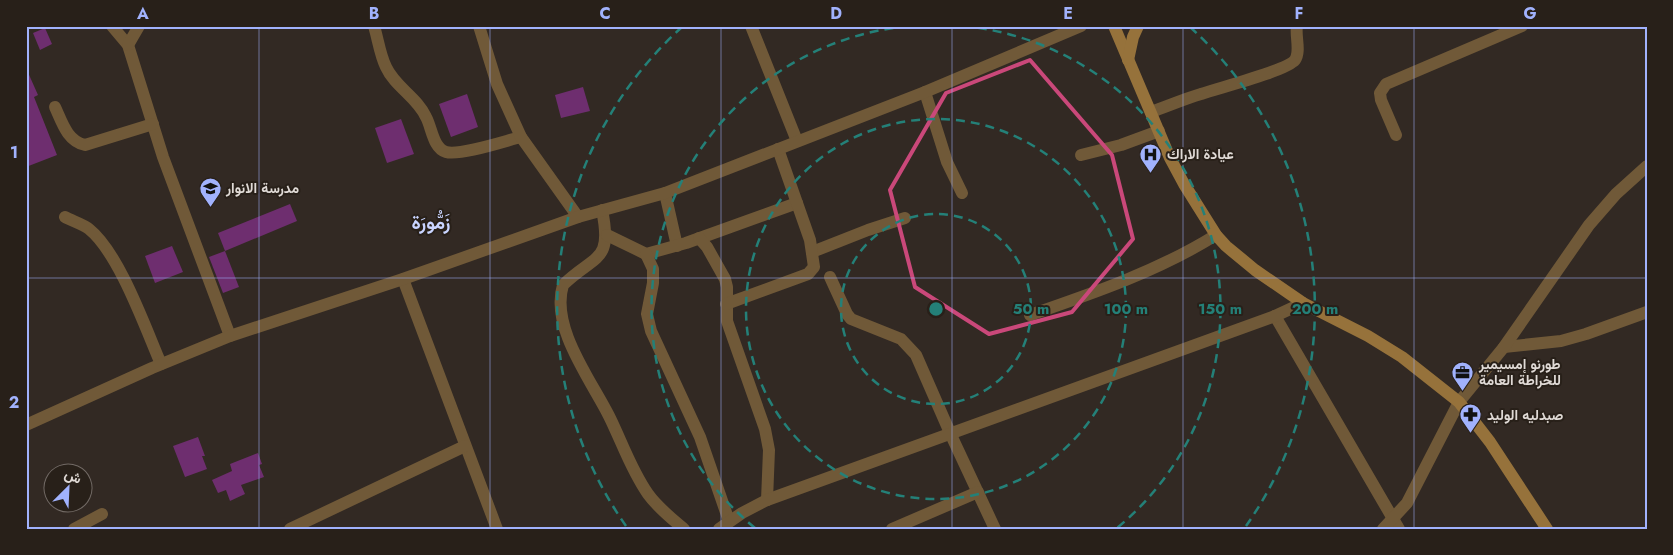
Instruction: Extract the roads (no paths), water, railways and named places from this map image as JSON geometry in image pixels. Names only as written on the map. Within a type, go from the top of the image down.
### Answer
[{"type":"street","points":[[112,26],[128,45],[163,157],[230,336]]},
{"type":"street","points":[[128,45],[139,26]]},
{"type":"street","points":[[374,26],[386,66],[397,84],[414,100],[426,116],[437,145],[443,151],[454,154],[521,137]]},
{"type":"street","points":[[479,26],[497,84],[521,137],[578,217]]},
{"type":"street","points":[[751,26],[797,142]]},
{"type":"street","points":[[26,425],[161,364],[230,336],[403,279],[578,217],[665,193],[925,92],[1081,26]]},
{"type":"street","points":[[1114,26],[1170,158],[1180,178],[1216,235],[1226,246],[1255,270],[1303,303],[1368,336],[1402,356],[1459,402],[1490,442],[1547,529]]},
{"type":"street","points":[[1128,60],[1133,37],[1138,26]]},
{"type":"street","points":[[1151,112],[1200,94],[1254,78],[1290,63],[1296,59],[1298,51],[1297,26]]},
{"type":"street","points":[[1396,135],[1381,100],[1380,92],[1386,84],[1522,26]]},
{"type":"street","points":[[925,92],[947,162],[962,193]]},
{"type":"street","points":[[55,106],[66,131],[77,143],[85,145],[153,124]]},
{"type":"street","points":[[1081,155],[1121,146],[1159,131]]},
{"type":"street","points":[[726,304],[808,274],[814,267],[812,252],[778,149]]},
{"type":"street","points":[[1383,529],[1396,524],[1459,402],[1504,347],[1589,225],[1616,194],[1647,166]]},
{"type":"street","points":[[665,193],[677,246]]},
{"type":"street","points":[[607,235],[646,254],[677,246],[797,204]]},
{"type":"street","points":[[602,210],[607,235],[605,247],[599,256],[563,285],[560,308],[569,338],[648,495],[684,529]]},
{"type":"street","points":[[65,217],[88,228],[102,242],[124,279],[161,364]]},
{"type":"street","points":[[812,252],[905,218]]},
{"type":"street","points":[[1030,315],[1153,270],[1216,235]]},
{"type":"street","points":[[699,238],[707,247],[725,279],[728,321],[765,429],[769,450],[767,500]]},
{"type":"street","points":[[646,254],[652,269],[653,284],[647,314],[651,331],[700,437],[729,521]]},
{"type":"street","points":[[830,277],[851,319],[901,339],[916,355],[995,529]]},
{"type":"street","points":[[403,279],[497,529]]},
{"type":"street","points":[[719,529],[729,521],[767,500],[951,435],[1275,316],[1303,303]]},
{"type":"street","points":[[1504,347],[1561,341],[1647,312]]},
{"type":"street","points":[[1275,316],[1396,524]]},
{"type":"street","points":[[290,529],[465,446]]},
{"type":"street","points":[[892,529],[978,492]]},
{"type":"street","points":[[74,529],[102,514]]},
{"type":"place","name":"عيادة الاراك","points":[[1151,173]]},
{"type":"place","name":"مدرسة الانوار","points":[[210,207]]},
{"type":"place","name":"طورنو إمسيمير للخراطة العامة","points":[[1463,391]]},
{"type":"place","name":"صبدليه الوليد","points":[[1471,434]]},
{"type":"district","name":"زَمُّورَة","points":[[431,222]]}]
